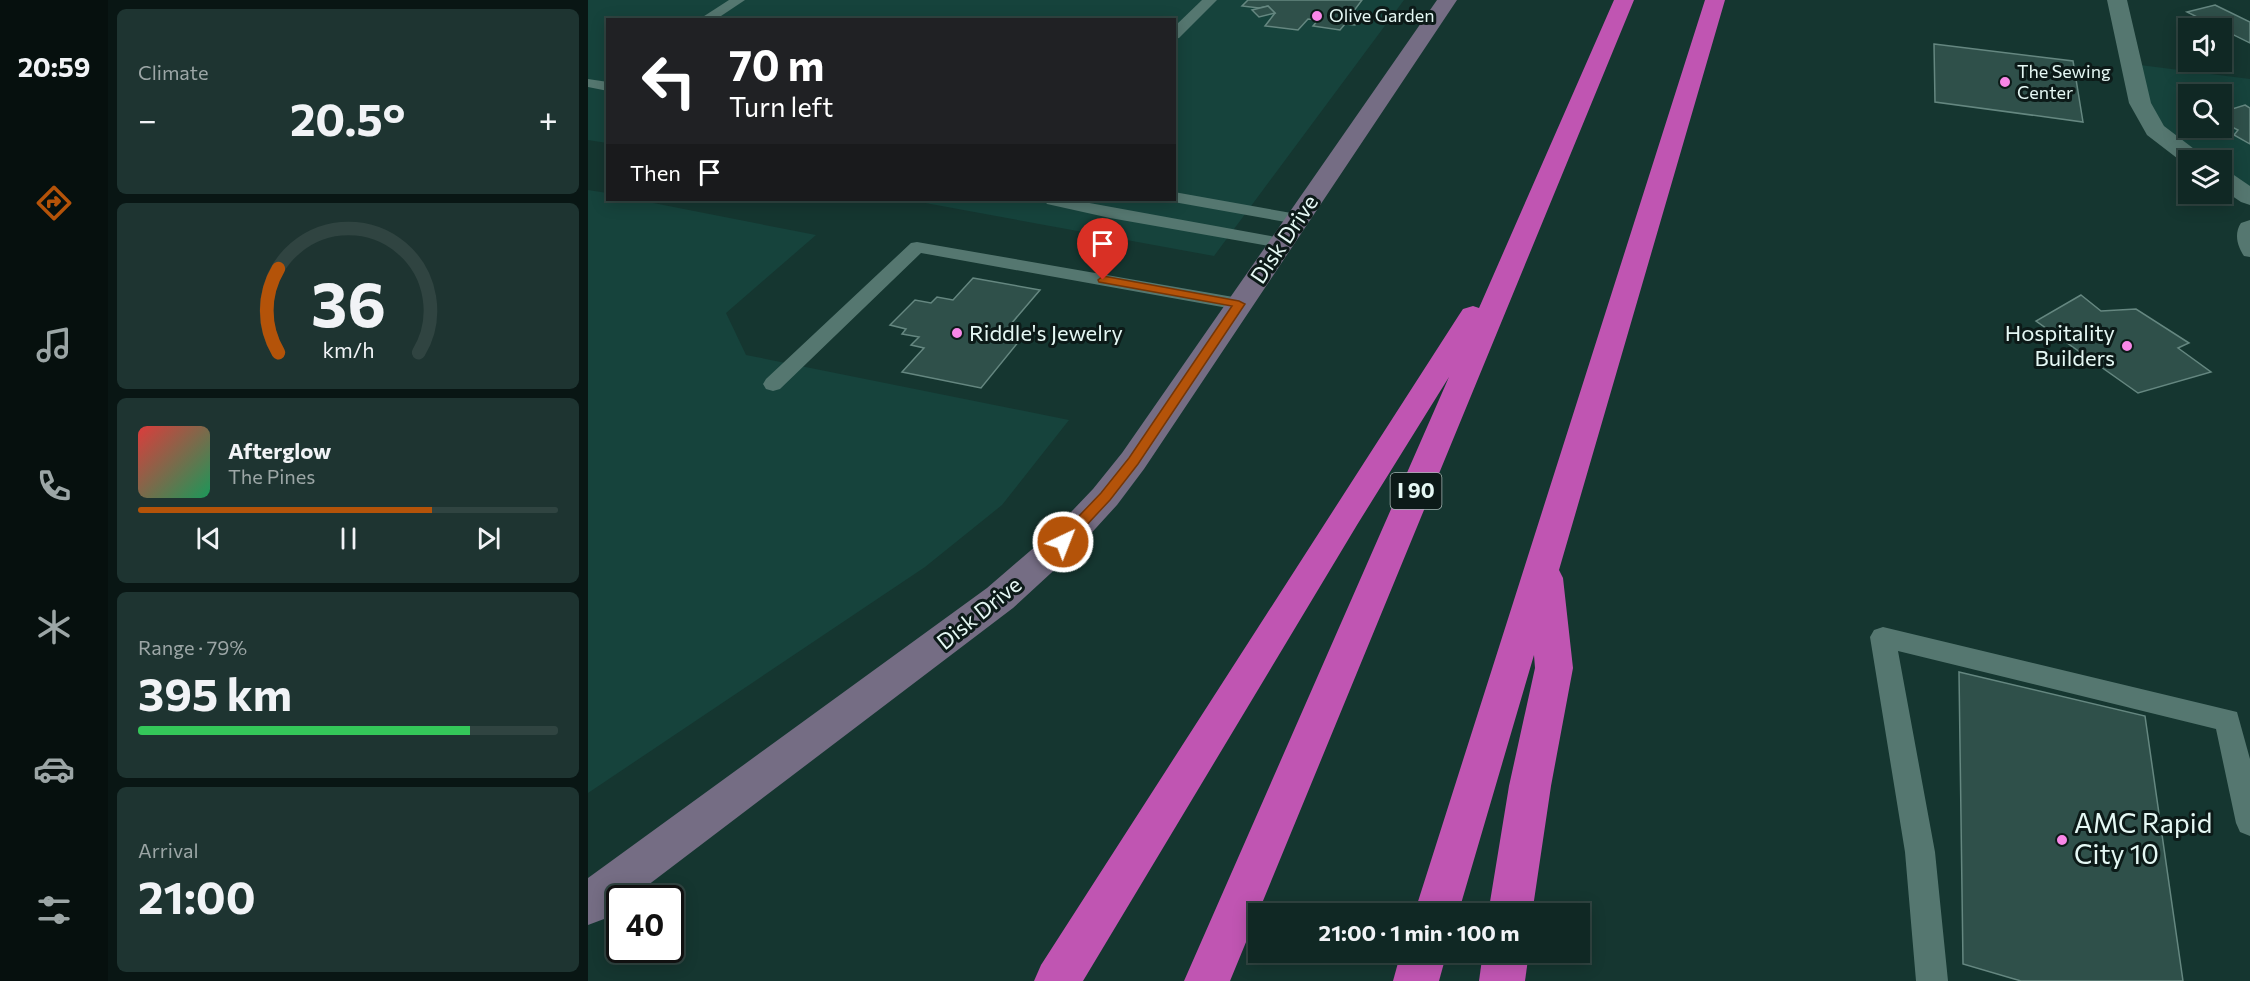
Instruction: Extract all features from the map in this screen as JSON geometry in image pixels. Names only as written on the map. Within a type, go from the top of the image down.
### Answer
[{"type":"highway","name":"I 90","points":[[1208,981],[1624,0]]},
{"type":"highway","points":[[1439,903],[1715,0]]},
{"type":"highway","points":[[1057,981],[1338,526],[1488,291],[1542,190]]},
{"type":"highway","points":[[1512,903],[1530,786],[1554,668],[1543,564]]},
{"type":"highway","points":[[1416,981],[1421,963]]},
{"type":"highway","points":[[1502,981],[1504,963]]},
{"type":"street","name":"Disk Drive","points":[[588,904],[923,658],[1000,598],[1063,542],[1133,461],[1447,0]]},
{"type":"street","points":[[2117,0],[2140,103],[2154,130],[2181,150]]},
{"type":"street","points":[[2232,185],[2250,197]]},
{"type":"lane","points":[[708,18],[738,0]]},
{"type":"lane","points":[[1176,33],[1210,0]]},
{"type":"lane","points":[[1176,198],[1289,231]]},
{"type":"lane","points":[[1057,201],[1110,213],[1289,231]]},
{"type":"lane","points":[[2250,225],[2245,235],[2250,252]]},
{"type":"lane","points":[[773,384],[917,247],[1239,304]]},
{"type":"lane","points":[[1932,981],[1920,852],[1883,637],[2228,720],[2250,823]]},
{"type":"shaded area","points":[[588,0],[1404,0],[1214,256],[914,201],[1176,201],[1176,18],[606,18],[606,143],[588,140]]},
{"type":"shaded area","points":[[2132,64],[2178,70],[2178,72],[2250,79],[2250,197],[2232,185],[2232,150],[2181,150],[2155,130]]},
{"type":"shaded area","points":[[588,190],[606,193],[606,201],[643,201],[816,235],[726,313],[746,355],[1069,420],[1002,505],[925,567],[588,793]]},
{"type":"building","name":"Olive Garden","points":[[1248,0],[1362,0],[1353,12],[1364,13],[1355,25],[1345,24],[1340,30],[1313,26],[1318,20],[1308,19],[1298,30],[1265,26],[1275,13],[1268,6],[1259,8],[1242,6]]},
{"type":"building","points":[[2215,5],[2250,22],[2250,43],[2232,34],[2232,18],[2199,18],[2187,12]]},
{"type":"building","points":[[1268,6],[1275,13],[1259,17],[1252,10]]},
{"type":"building","name":"The Sewing Center","points":[[1934,44],[2073,61],[2083,122],[1935,102]]},
{"type":"building","points":[[2245,105],[2250,108],[2250,144],[2234,135],[2238,130],[2232,127],[2232,109]]},
{"type":"building","name":"Riddle's Jewelry","points":[[973,278],[1040,290],[1005,331],[1024,335],[981,388],[902,372],[924,348],[911,345],[919,337],[902,334],[906,329],[890,325],[915,300],[931,303],[937,297],[953,300]]},
{"type":"building","name":"Hospitality Builders","points":[[2081,295],[2101,311],[2136,309],[2189,343],[2178,348],[2211,372],[2138,393],[2036,321]]},
{"type":"building","name":"AMC Rapid City 10","points":[[1959,672],[2145,716],[2183,981],[2021,981],[1963,964]]},
{"type":"place","name":"Olive Garden","points":[[1317,16]]},
{"type":"place","name":"The Sewing Center","points":[[2005,82]]},
{"type":"place","name":"Riddle's Jewelry","points":[[957,333]]},
{"type":"place","name":"Hospitality Builders","points":[[2127,346]]},
{"type":"place","name":"AMC Rapid City 10","points":[[2062,840]]},
{"type":"route","points":[[1063,542],[1133,461],[1239,304],[1103,280]]}]
